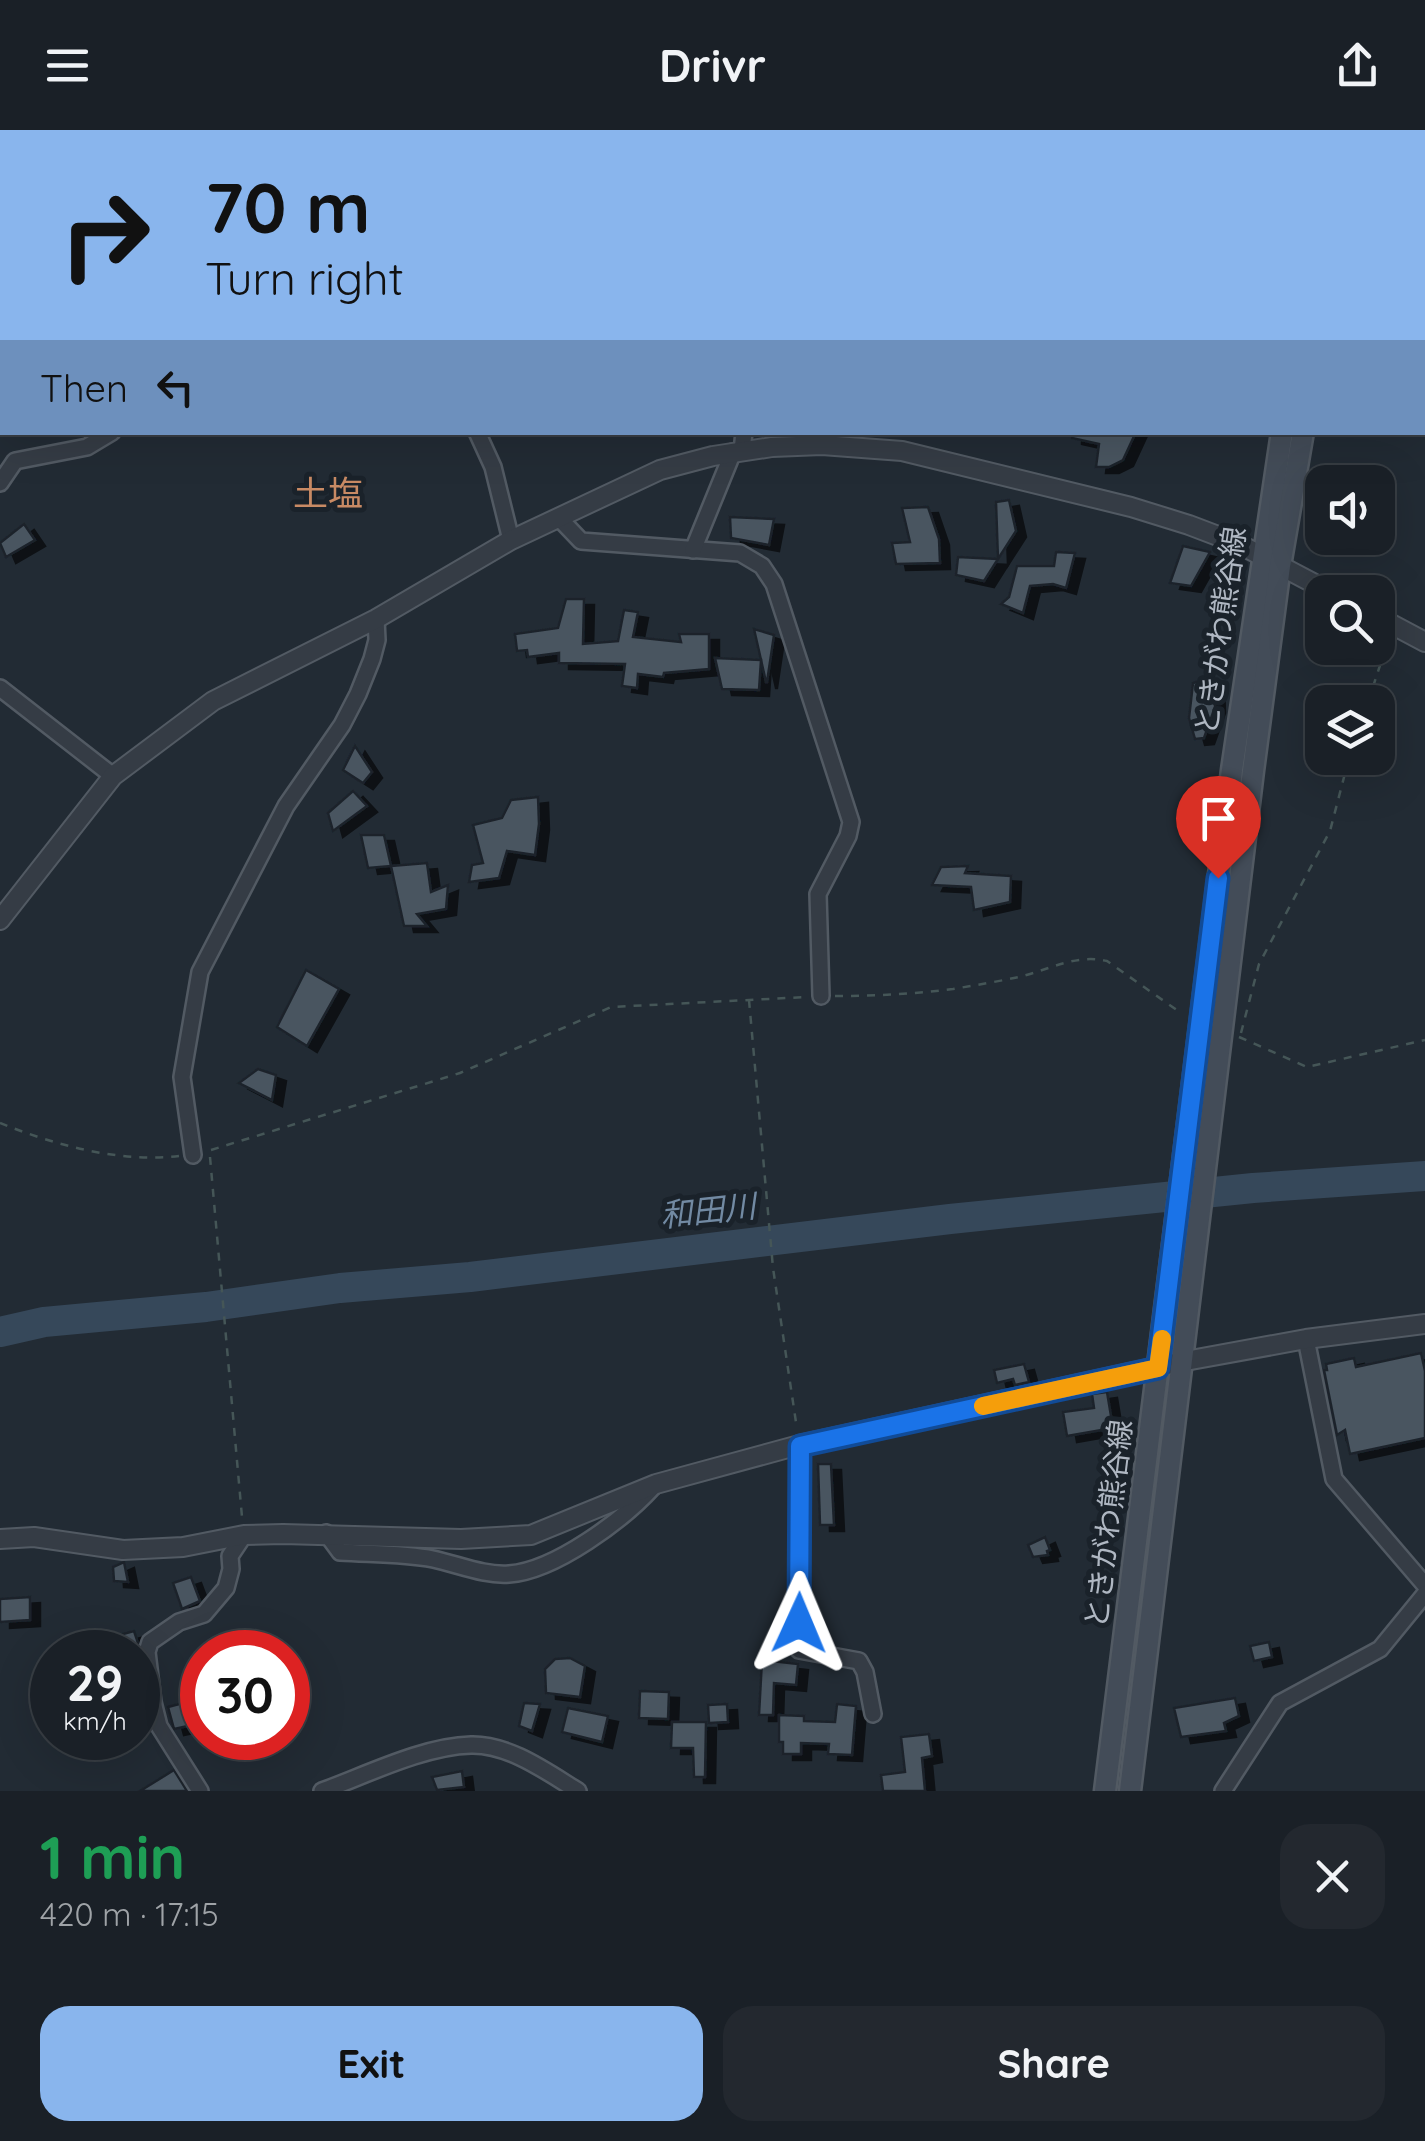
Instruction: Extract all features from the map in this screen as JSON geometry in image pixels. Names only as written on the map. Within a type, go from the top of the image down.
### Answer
[{"type":"main road","name":"ときがわ熊谷線","points":[[1105,1791],[1200,1022],[1282,435]]},
{"type":"main road","name":"ときがわ熊谷線","points":[[1130,1791],[1280,566],[1302,435]]},
{"type":"street","points":[[0,482],[15,461],[88,447],[107,435]]},
{"type":"street","points":[[479,435],[493,466],[511,540]]},
{"type":"street","points":[[0,920],[113,776],[213,701],[376,620],[511,540],[660,470],[740,445],[822,444],[902,452],[1188,525],[1262,555],[1305,579]]},
{"type":"street","points":[[693,550],[740,445]]},
{"type":"street","points":[[559,518],[582,541],[740,553],[762,566],[774,584],[851,822],[848,836],[818,894],[821,996]]},
{"type":"street","points":[[193,1155],[182,1077],[200,972],[286,806],[350,710],[372,659],[377,640],[376,620]]},
{"type":"street","points":[[1395,626],[1425,642]]},
{"type":"street","points":[[0,688],[113,776]]},
{"type":"street","points":[[0,1539],[34,1536],[123,1550],[183,1547],[244,1536],[326,1533],[462,1539],[531,1534],[656,1484],[800,1446],[1180,1362],[1306,1338],[1425,1324]]},
{"type":"street","points":[[1306,1338],[1334,1479],[1425,1585]]},
{"type":"street","points":[[800,1446],[799,1650],[859,1661],[866,1672],[874,1714]]},
{"type":"street","points":[[326,1533],[340,1552],[430,1558],[508,1574],[536,1567],[569,1550],[631,1511],[656,1484]]},
{"type":"street","points":[[200,1791],[159,1726],[152,1702],[147,1652],[150,1642],[178,1622],[204,1614],[226,1588],[230,1556],[244,1536]]},
{"type":"street","points":[[1223,1791],[1280,1703],[1380,1649],[1425,1594]]},
{"type":"street","points":[[322,1791],[418,1756],[470,1745],[529,1761],[578,1791]]},
{"type":"path","points":[[1345,775],[1330,831],[1259,964],[1240,1038],[1307,1066],[1425,1040]]},
{"type":"path","points":[[244,1536],[209,1150],[460,1072],[612,1007],[884,996],[953,989],[1024,976],[1078,958],[1093,958],[1108,961],[1178,1012],[1200,1022]]},
{"type":"path","points":[[749,1000],[774,1268],[800,1446]]},
{"type":"path","points":[[0,1123],[106,1154],[149,1160],[193,1155]]},
{"type":"building","points":[[1135,435],[1123,460],[1109,467],[1096,467],[1099,444],[1072,438]]},
{"type":"building","points":[[1009,500],[1016,531],[998,559],[996,502]]},
{"type":"building","points":[[928,507],[939,539],[940,563],[896,564],[892,543],[910,542],[902,508]]},
{"type":"building","points":[[730,517],[774,519],[769,545],[731,538]]},
{"type":"building","points":[[24,524],[35,540],[6,557],[0,543]]},
{"type":"building","points":[[1183,546],[1210,552],[1191,586],[1170,583]]},
{"type":"building","points":[[1056,552],[1075,553],[1066,588],[1053,584],[1030,586],[1023,613],[1001,604],[1009,597],[1017,566],[1054,566]]},
{"type":"building","points":[[958,557],[998,559],[984,581],[956,575]]},
{"type":"building","points":[[566,599],[584,599],[583,644],[618,641],[624,610],[638,612],[633,637],[681,642],[679,634],[709,634],[709,669],[664,673],[663,677],[638,674],[637,688],[622,686],[625,664],[559,663],[559,653],[528,657],[527,650],[517,651],[515,634],[558,628]]},
{"type":"building","points":[[754,629],[774,635],[767,682],[766,682]]},
{"type":"building","points":[[715,658],[761,660],[759,690],[722,689]]},
{"type":"building","points":[[1214,677],[1215,707],[1204,738],[1195,739],[1189,718],[1193,683]]},
{"type":"building","points":[[355,746],[372,772],[363,783],[343,770]]},
{"type":"building","points":[[353,791],[367,806],[333,831],[328,813]]},
{"type":"building","points":[[538,797],[535,855],[507,851],[499,878],[469,882],[472,865],[483,863],[473,825],[502,818],[511,800]]},
{"type":"building","points":[[361,835],[384,835],[391,866],[368,868]]},
{"type":"building","points":[[427,863],[431,892],[448,885],[446,909],[417,914],[427,926],[404,926],[391,866]]},
{"type":"building","points":[[968,866],[965,873],[1011,876],[1010,902],[974,910],[971,887],[932,885],[941,867]]},
{"type":"building","points":[[306,970],[339,989],[307,1046],[277,1027]]},
{"type":"building","points":[[258,1069],[276,1075],[272,1100],[239,1083]]},
{"type":"building","points":[[1421,1353],[1425,1371],[1425,1438],[1350,1454],[1345,1430],[1337,1435],[1326,1364],[1354,1358],[1356,1367]]},
{"type":"building","points":[[1024,1364],[1029,1382],[1015,1385],[1013,1379],[997,1383],[994,1370]]},
{"type":"building","points":[[1107,1392],[1113,1428],[1067,1436],[1063,1412],[1094,1408],[1092,1394]]},
{"type":"building","points":[[818,1464],[831,1464],[834,1525],[820,1525]]},
{"type":"building","points":[[1045,1537],[1048,1555],[1033,1557],[1028,1545]]},
{"type":"building","points":[[124,1562],[128,1582],[114,1581],[113,1567]]},
{"type":"building","points":[[191,1577],[200,1601],[182,1609],[173,1583]]},
{"type":"building","points":[[30,1597],[30,1620],[0,1622],[0,1599]]},
{"type":"building","points":[[1269,1642],[1272,1657],[1254,1661],[1250,1646]]},
{"type":"building","points":[[570,1658],[585,1666],[580,1697],[546,1693],[545,1669],[555,1659]]},
{"type":"building","points":[[762,1660],[798,1664],[796,1685],[774,1683],[773,1715],[759,1715]]},
{"type":"building","points":[[640,1691],[669,1692],[668,1719],[639,1718]]},
{"type":"building","points":[[1235,1698],[1239,1716],[1224,1723],[1226,1731],[1181,1737],[1174,1708]]},
{"type":"building","points":[[524,1703],[540,1704],[532,1731],[519,1726]]},
{"type":"building","points":[[180,1704],[180,1728],[174,1729],[168,1707]]},
{"type":"building","points":[[727,1704],[728,1722],[709,1723],[708,1705]]},
{"type":"building","points":[[837,1704],[856,1706],[852,1755],[828,1754],[829,1744],[801,1743],[801,1754],[783,1754],[779,1715],[835,1722]]},
{"type":"building","points":[[568,1708],[608,1716],[602,1742],[562,1732]]},
{"type":"building","points":[[672,1722],[706,1722],[705,1777],[694,1777],[693,1748],[671,1748]]},
{"type":"building","points":[[929,1734],[932,1756],[922,1758],[925,1791],[883,1791],[881,1775],[905,1772],[901,1737]]},
{"type":"building","points":[[174,1770],[187,1791],[140,1791]]},
{"type":"building","points":[[462,1771],[464,1787],[437,1790],[432,1777]]},
{"type":"waterway","name":"和田川","points":[[0,1332],[44,1322],[470,1277],[950,1219],[1253,1188],[1425,1176]]},
{"type":"slow traffic","points":[[983,1406],[1158,1368],[1162,1339]]},
{"type":"district","name":"土塩","points":[[328,494]]},
{"type":"route","points":[[799,1623],[800,1446],[1158,1368],[1218,878]]}]
